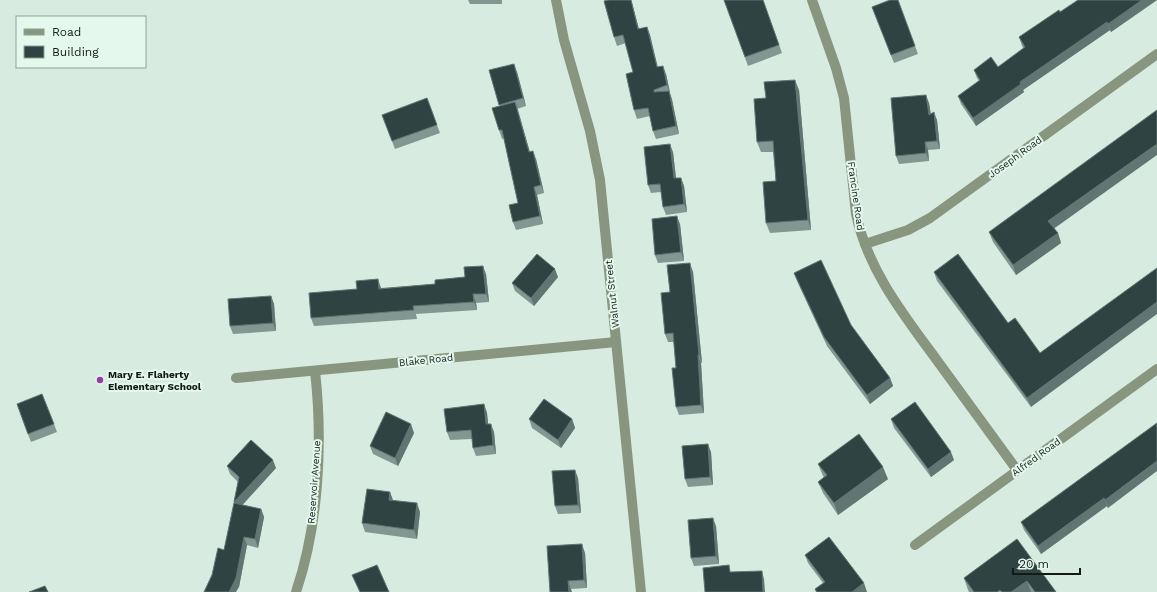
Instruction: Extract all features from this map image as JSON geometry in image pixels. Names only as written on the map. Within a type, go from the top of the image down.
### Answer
[{"type":"street","name":"Walnut Street","points":[[556,0],[560,25],[588,124],[597,163],[602,197],[641,592]]},
{"type":"street","name":"Francine Road","points":[[812,0],[836,68],[844,98],[856,214],[865,244],[874,266],[893,300],[1017,470]]},
{"type":"street","name":"Joseph Road","points":[[865,244],[908,230],[930,218],[1157,54]]},
{"type":"street","name":"Blake Road","points":[[236,378],[616,342]]},
{"type":"street","name":"Alfred Road","points":[[915,545],[1157,369]]},
{"type":"street","name":"Reservoir Avenue","points":[[296,592],[311,532],[315,496],[318,416],[316,371]]},
{"type":"building","points":[[631,0],[638,29],[647,27],[657,67],[663,66],[667,85],[654,90],[654,92],[669,91],[676,126],[653,131],[648,108],[634,110],[626,74],[633,72],[623,35],[614,37],[604,1]]},
{"type":"building","points":[[724,0],[763,0],[779,45],[745,57]]},
{"type":"building","points":[[890,0],[898,0],[915,46],[891,55],[872,7]]},
{"type":"building","points":[[1078,0],[1142,0],[1108,24],[1107,22],[1020,82],[1021,84],[973,118],[958,96],[980,80],[974,70],[991,57],[998,67],[1025,47],[1019,37],[1059,10],[1060,12]]},
{"type":"building","points":[[514,64],[523,98],[499,105],[489,70]]},
{"type":"building","points":[[795,80],[808,220],[766,223],[763,182],[776,181],[773,141],[757,142],[754,99],[766,98],[764,82]]},
{"type":"building","points":[[926,95],[929,115],[934,112],[937,141],[925,142],[926,153],[896,156],[891,98]]},
{"type":"building","points":[[427,98],[437,125],[392,141],[382,115]]},
{"type":"building","points":[[515,102],[529,152],[533,151],[541,185],[534,187],[540,216],[513,222],[509,205],[518,203],[502,130],[499,130],[492,108]]},
{"type":"building","points":[[1157,110],[1157,144],[1048,221],[1058,233],[1013,265],[989,232]]},
{"type":"building","points":[[670,144],[674,178],[681,178],[684,204],[663,207],[660,184],[648,185],[644,147]]},
{"type":"building","points":[[677,216],[681,252],[655,255],[652,219]]},
{"type":"building","points":[[537,254],[555,269],[531,298],[512,283]]},
{"type":"building","points":[[958,254],[1008,323],[1015,318],[1040,353],[1157,268],[1157,302],[1027,398],[934,272]]},
{"type":"building","points":[[821,260],[851,325],[890,378],[867,395],[824,337],[794,273]]},
{"type":"building","points":[[690,263],[699,355],[701,405],[676,407],[672,368],[676,368],[673,333],[665,334],[661,293],[670,292],[667,265]]},
{"type":"building","points":[[483,266],[486,294],[473,294],[474,302],[413,306],[414,310],[311,318],[309,293],[357,289],[356,281],[378,279],[379,289],[435,284],[435,280],[465,277],[464,267]]},
{"type":"building","points":[[271,296],[273,323],[230,326],[228,299]]},
{"type":"building","points":[[42,394],[54,424],[28,434],[17,404]]},
{"type":"building","points":[[544,399],[572,419],[558,440],[529,419]]},
{"type":"building","points":[[915,402],[951,452],[928,469],[891,419]]},
{"type":"building","points":[[484,404],[486,424],[491,424],[493,445],[473,448],[471,430],[447,432],[444,409]]},
{"type":"building","points":[[386,412],[411,424],[395,458],[370,446]]},
{"type":"building","points":[[1157,423],[1157,461],[1105,500],[1104,498],[1038,546],[1021,522]]},
{"type":"building","points":[[859,434],[883,467],[834,503],[818,482],[827,475],[818,464]]},
{"type":"building","points":[[251,440],[273,460],[234,502],[239,477],[227,466]]},
{"type":"building","points":[[708,444],[710,477],[685,479],[682,446]]},
{"type":"building","points":[[575,470],[578,505],[555,506],[552,471]]},
{"type":"building","points":[[367,489],[390,492],[389,500],[417,503],[414,530],[362,523]]},
{"type":"building","points":[[234,503],[261,509],[255,539],[244,537],[236,578],[229,592],[204,592],[212,575],[218,548],[224,550]]},
{"type":"building","points":[[713,518],[716,556],[691,558],[688,520]]},
{"type":"building","points":[[829,537],[864,583],[852,592],[817,592],[815,589],[825,582],[805,555]]},
{"type":"building","points":[[1017,539],[1056,592],[1035,592],[1027,581],[1011,592],[1002,592],[1000,590],[997,592],[974,592],[964,578]]},
{"type":"building","points":[[582,544],[584,580],[568,581],[569,592],[550,592],[547,546]]},
{"type":"building","points":[[377,565],[389,592],[360,592],[352,575]]},
{"type":"building","points":[[729,565],[730,572],[762,571],[763,592],[705,592],[703,568]]},
{"type":"building","points":[[45,586],[48,592],[29,592]]},
{"type":"place","name":"Mary E. Flaherty Elementary School","points":[[100,380]]}]
